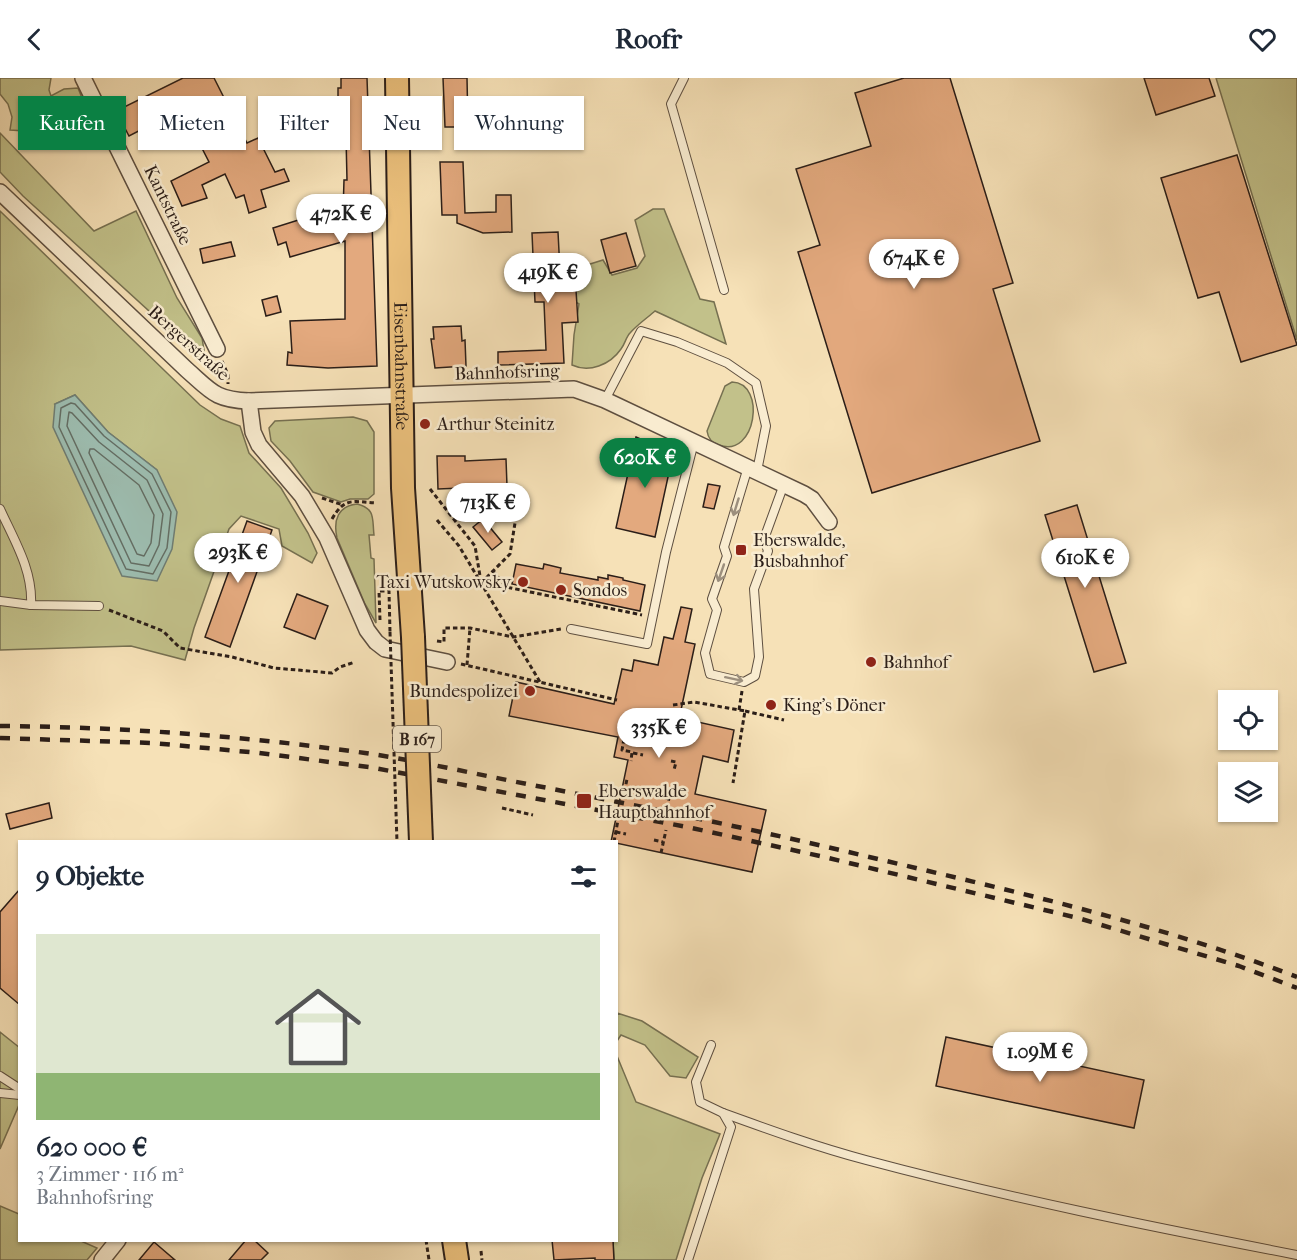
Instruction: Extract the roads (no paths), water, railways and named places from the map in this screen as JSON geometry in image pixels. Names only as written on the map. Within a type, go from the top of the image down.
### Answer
[{"type":"main road","name":"Eisenbahnstraße","points":[[397,78],[404,504],[413,637],[421,840]]},
{"type":"main road","points":[[454,1242],[457,1260]]},
{"type":"street","name":"Kantstraße","points":[[83,78],[217,349]]},
{"type":"street","name":"Bergerstraße","points":[[0,192],[187,370],[216,394],[228,400],[249,401],[402,396]]},
{"type":"street","name":"Bahnhofsring","points":[[402,396],[574,389],[605,400],[784,484],[812,499],[829,522]]},
{"type":"street","points":[[249,401],[253,432],[259,445],[302,496],[327,538],[367,630],[376,642],[385,649],[447,662]]},
{"type":"street","points":[[102,1260],[116,1242]]},
{"type":"lane","points":[[684,78],[671,104],[724,290]]},
{"type":"lane","points":[[605,400],[641,331],[677,342],[727,363],[756,383],[766,426],[724,548],[727,556],[712,599],[717,610],[705,653],[710,674],[744,682],[755,676],[759,657],[754,589],[768,551],[764,539],[784,484]]},
{"type":"lane","points":[[571,629],[647,644],[666,552],[694,442]]},
{"type":"lane","points":[[0,509],[28,572],[32,588],[31,605]]},
{"type":"lane","points":[[0,601],[31,605],[99,606]]},
{"type":"lane","points":[[711,1045],[696,1082],[700,1102],[723,1113],[865,1160],[1018,1197],[1297,1255]]},
{"type":"lane","points":[[0,1076],[18,1088]]},
{"type":"lane","points":[[0,1094],[18,1095]]},
{"type":"lane","points":[[688,1260],[731,1127],[723,1113]]},
{"type":"water","points":[[75,395],[108,432],[157,470],[177,512],[172,549],[157,581],[122,576],[53,427],[55,404]]},
{"type":"railway","points":[[0,726],[137,730],[229,737],[365,753],[434,765],[744,828],[1026,895],[1190,940],[1297,977]]},
{"type":"railway","points":[[0,738],[153,743],[369,767],[687,827],[820,856],[1078,918],[1239,966],[1297,988]]},
{"type":"place","name":"Arthur Steinitz","points":[[425,424]]},
{"type":"place","name":"Eberswalde, Busbahnhof","points":[[741,550]]},
{"type":"place","name":"Taxi Wutskowsky","points":[[523,582]]},
{"type":"place","name":"Sondos","points":[[561,590]]},
{"type":"place","name":"Bahnhof","points":[[871,662]]},
{"type":"place","name":"Bundespolizei","points":[[530,691]]},
{"type":"place","name":"King's Döner","points":[[771,705]]},
{"type":"place","name":"Eberswalde Hauptbahnhof","points":[[584,801]]}]
